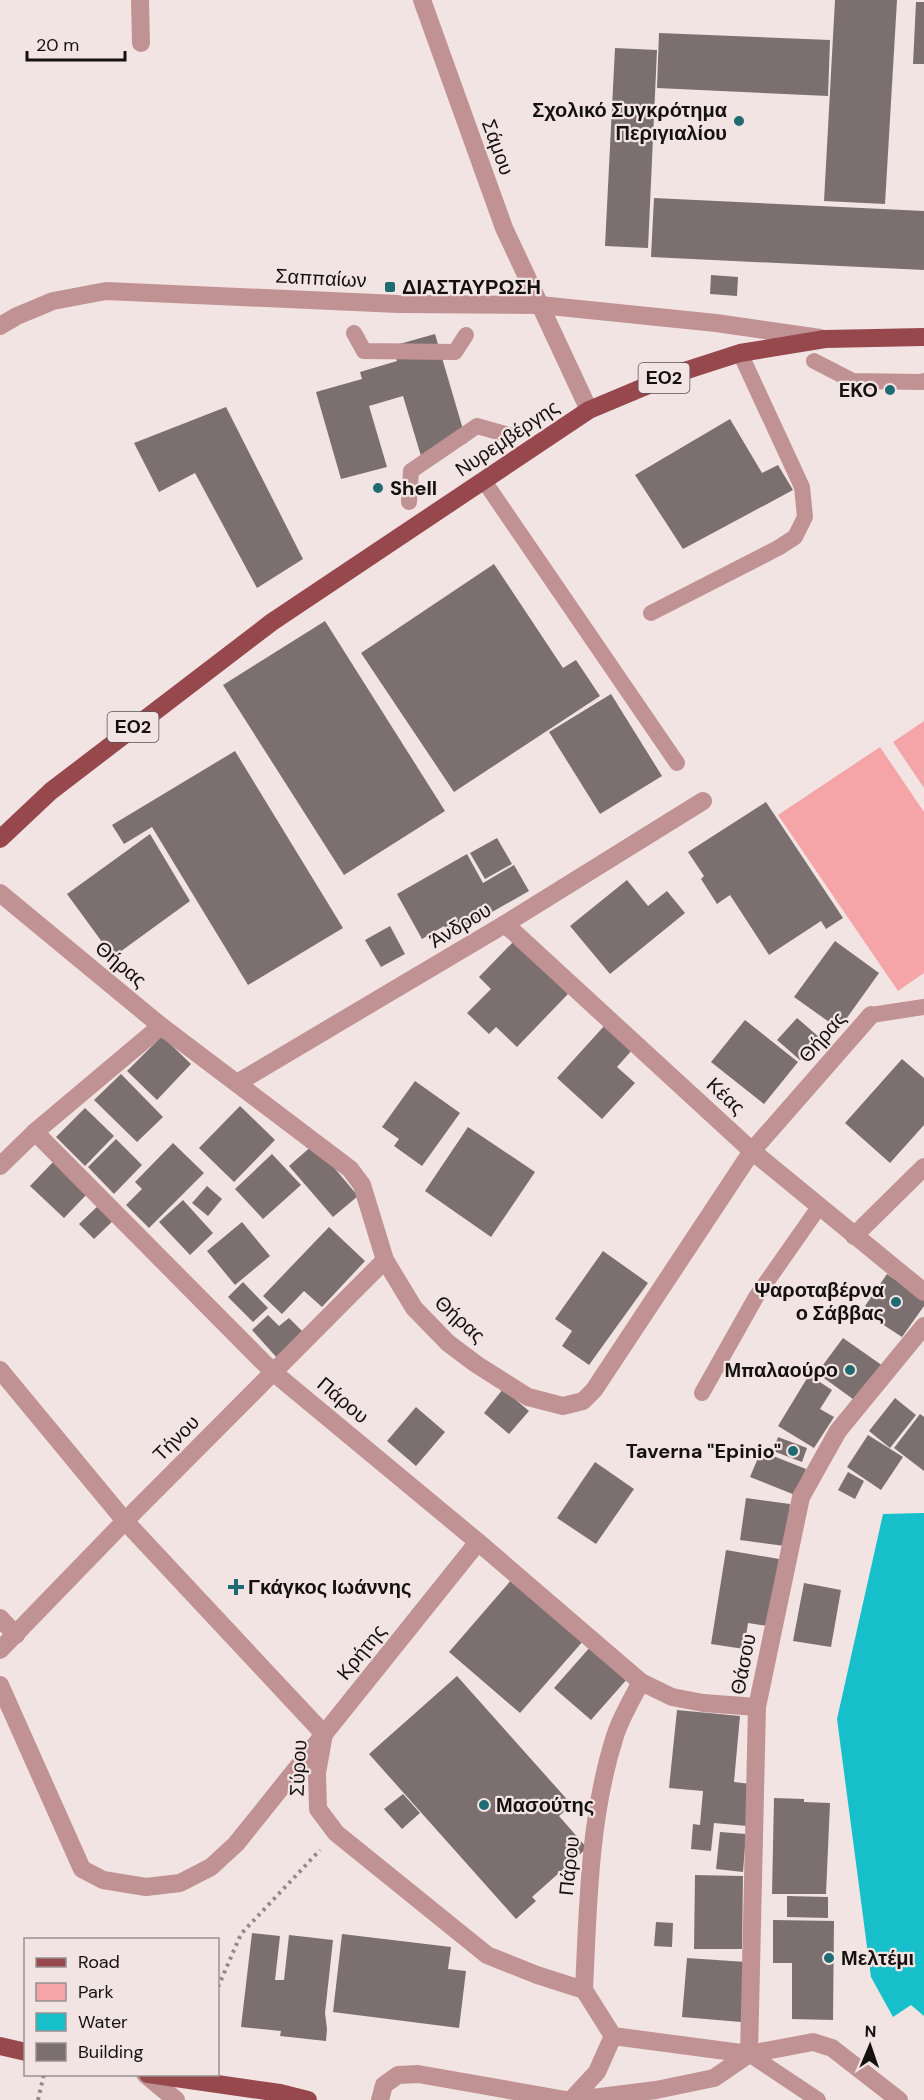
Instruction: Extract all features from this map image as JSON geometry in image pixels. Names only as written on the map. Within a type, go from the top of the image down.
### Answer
[{"type":"main road","name":"Νυρεμβέργης","points":[[0,838],[51,791],[272,622],[590,410],[675,374],[740,353],[825,339],[924,337]]},
{"type":"main road","points":[[0,2046],[24,2052]]},
{"type":"main road","points":[[161,2076],[280,2093],[308,2100]]},
{"type":"street","points":[[140,0],[141,43]]},
{"type":"street","name":"Σάμου","points":[[422,0],[504,228],[590,410]]},
{"type":"street","name":"Σαππαίων","points":[[0,326],[53,301],[106,291],[398,304],[540,305],[716,323],[825,339]]},
{"type":"street","name":"Άνδρου","points":[[237,1083],[505,924],[703,801]]},
{"type":"street","name":"Θήρας","points":[[0,893],[161,1026],[350,1169],[362,1185],[385,1260],[414,1308],[448,1343],[476,1364],[528,1397],[563,1406],[583,1401],[594,1390],[752,1151],[871,1015]]},
{"type":"street","name":"Κέας","points":[[505,924],[752,1151],[924,1292]]},
{"type":"street","points":[[0,1166],[35,1132],[161,1026]]},
{"type":"street","name":"Πάρου","points":[[35,1132],[273,1372],[478,1542],[641,1682],[672,1697],[758,1707]]},
{"type":"street","points":[[854,1236],[924,1167]]},
{"type":"street","name":"Τήνου","points":[[0,1650],[385,1260]]},
{"type":"street","name":"Θάσου","points":[[749,2054],[758,1707],[801,1497],[838,1431],[924,1326]]},
{"type":"street","name":"Σύρου","points":[[0,1370],[125,1521],[324,1734],[317,1773],[318,1809],[336,1833],[487,1954],[537,1975],[584,1990]]},
{"type":"street","name":"Κρήτης","points":[[324,1734],[478,1542]]},
{"type":"street","points":[[0,1618],[16,1635]]},
{"type":"street","name":"Πάρου","points":[[584,1990],[588,1897],[599,1803],[615,1735],[641,1682]]},
{"type":"street","points":[[0,1685],[82,1869],[103,1880],[146,1887],[180,1883],[211,1867],[236,1844],[324,1734]]},
{"type":"street","points":[[584,1990],[614,2036],[749,2054],[813,2042],[832,2048],[899,2100]]},
{"type":"street","points":[[570,2100],[597,2073],[614,2036]]},
{"type":"street","points":[[576,2100],[656,2090],[714,2078],[749,2054]]},
{"type":"street","points":[[380,2100],[384,2085],[398,2075],[418,2074],[566,2100]]},
{"type":"street","points":[[149,2076],[176,2100]]},
{"type":"lane","points":[[354,333],[364,351],[455,352],[466,335]]},
{"type":"lane","points":[[651,613],[778,548],[795,537],[805,517],[802,487],[740,353]]},
{"type":"lane","points":[[814,361],[853,381],[924,381]]},
{"type":"lane","points":[[409,502],[411,471],[477,426],[509,435]]},
{"type":"lane","points":[[484,481],[677,763]]},
{"type":"lane","points":[[871,1015],[924,1007]]},
{"type":"lane","points":[[702,1393],[756,1297],[819,1207]]},
{"type":"lane","points":[[749,2054],[818,2100]]},
{"type":"path","points":[[219,1985],[241,1934],[336,1833]]},
{"type":"path","points":[[38,2100],[44,2076]]},
{"type":"green space","points":[[924,721],[924,788],[893,742]]},
{"type":"green space","points":[[880,747],[924,812],[924,973],[898,991],[778,815]]},
{"type":"water","points":[[924,1513],[924,2016],[911,2005],[893,2017],[871,1977],[837,1719],[883,1514]]},
{"type":"building","points":[[835,0],[897,0],[885,204],[824,201]]},
{"type":"building","points":[[916,2],[924,2],[924,64],[913,64]]},
{"type":"building","points":[[659,33],[830,40],[828,96],[657,88]]},
{"type":"building","points":[[615,48],[657,50],[648,248],[605,246]]},
{"type":"building","points":[[654,198],[924,211],[924,270],[651,257]]},
{"type":"building","points":[[711,275],[738,277],[737,296],[710,294]]},
{"type":"building","points":[[435,334],[467,443],[421,456],[403,396],[369,406],[387,467],[341,479],[316,392],[362,379],[360,372],[397,361],[392,346]]},
{"type":"building","points":[[226,407],[303,559],[257,588],[195,473],[159,492],[134,443]]},
{"type":"building","points":[[730,419],[762,473],[778,465],[793,490],[683,549],[635,475]]},
{"type":"building","points":[[494,564],[563,668],[576,660],[600,696],[454,792],[361,653]]},
{"type":"building","points":[[325,621],[445,811],[344,875],[223,685]]},
{"type":"building","points":[[611,694],[662,776],[600,814],[549,732]]},
{"type":"building","points":[[235,751],[343,928],[248,985],[152,827],[124,844],[112,825]]},
{"type":"building","points":[[766,802],[843,918],[826,929],[821,921],[769,955],[730,895],[717,904],[701,879],[704,876],[688,852]]},
{"type":"building","points":[[150,834],[190,901],[113,957],[67,894]]},
{"type":"building","points":[[497,838],[512,864],[485,879],[470,853]]},
{"type":"building","points":[[467,854],[483,883],[514,865],[529,891],[450,936],[444,926],[422,939],[397,894]]},
{"type":"building","points":[[627,880],[648,906],[667,891],[685,913],[610,974],[570,926]]},
{"type":"building","points":[[390,926],[405,954],[381,967],[365,940]]},
{"type":"building","points":[[514,941],[568,994],[517,1047],[496,1027],[489,1034],[467,1013],[491,989],[479,977]]},
{"type":"building","points":[[835,941],[879,973],[839,1029],[794,997]]},
{"type":"building","points":[[797,1018],[819,1037],[800,1060],[777,1040]]},
{"type":"building","points":[[745,1020],[798,1062],[764,1104],[711,1062]]},
{"type":"building","points":[[605,1025],[633,1049],[617,1067],[635,1083],[602,1119],[557,1078]]},
{"type":"building","points":[[162,1036],[191,1064],[157,1100],[127,1071]]},
{"type":"building","points":[[902,1059],[924,1078],[924,1125],[890,1163],[845,1123]]},
{"type":"building","points":[[121,1074],[163,1117],[137,1142],[94,1100]]},
{"type":"building","points":[[415,1081],[460,1113],[422,1166],[394,1146],[399,1139],[382,1127]]},
{"type":"building","points":[[240,1106],[275,1140],[234,1182],[199,1148]]},
{"type":"building","points":[[85,1108],[114,1136],[85,1166],[56,1137]]},
{"type":"building","points":[[468,1127],[535,1172],[491,1237],[425,1191]]},
{"type":"building","points":[[116,1139],[142,1165],[114,1194],[88,1167]]},
{"type":"building","points":[[173,1143],[204,1173],[149,1228],[126,1205],[142,1189],[135,1182]]},
{"type":"building","points":[[314,1144],[358,1196],[333,1217],[289,1166]]},
{"type":"building","points":[[272,1154],[301,1185],[263,1219],[235,1189]]},
{"type":"building","points":[[54,1161],[88,1193],[64,1218],[30,1186]]},
{"type":"building","points":[[207,1186],[222,1199],[208,1216],[192,1203]]},
{"type":"building","points":[[183,1200],[213,1233],[190,1255],[159,1222]]},
{"type":"building","points":[[101,1203],[116,1218],[94,1239],[79,1224]]},
{"type":"building","points":[[242,1222],[270,1256],[235,1285],[207,1251]]},
{"type":"building","points":[[329,1227],[365,1261],[322,1307],[304,1291],[282,1314],[263,1296]]},
{"type":"building","points":[[603,1251],[648,1283],[589,1365],[562,1346],[572,1331],[555,1319]]},
{"type":"building","name":"Ψαροταβέρνα ο Σάββας","points":[[887,1274],[924,1299],[924,1306],[902,1337],[882,1324],[885,1320],[865,1306]]},
{"type":"building","points":[[243,1282],[268,1308],[253,1322],[228,1297]]},
{"type":"building","points":[[268,1315],[279,1326],[289,1318],[305,1334],[278,1359],[252,1330]]},
{"type":"building","name":"Μπαλαούρο","points":[[843,1338],[883,1366],[857,1402],[817,1373]]},
{"type":"building","points":[[809,1375],[832,1390],[820,1409],[834,1417],[814,1448],[778,1426]]},
{"type":"building","points":[[503,1389],[529,1411],[509,1434],[484,1413]]},
{"type":"building","points":[[895,1398],[916,1415],[890,1448],[869,1431]]},
{"type":"building","points":[[416,1407],[445,1432],[416,1466],[387,1441]]},
{"type":"building","points":[[920,1414],[924,1417],[924,1471],[894,1448]]},
{"type":"building","points":[[868,1435],[903,1457],[881,1490],[847,1467]]},
{"type":"building","points":[[778,1437],[807,1448],[802,1462],[773,1451]]},
{"type":"building","points":[[761,1451],[806,1469],[795,1495],[750,1477]]},
{"type":"building","points":[[595,1462],[634,1489],[596,1544],[557,1518]]},
{"type":"building","points":[[848,1472],[864,1481],[855,1499],[838,1490]]},
{"type":"building","points":[[746,1498],[790,1504],[785,1546],[740,1540]]},
{"type":"building","points":[[726,1550],[779,1559],[768,1626],[748,1623],[744,1649],[711,1644]]},
{"type":"building","points":[[513,1578],[584,1640],[520,1713],[449,1652]]},
{"type":"building","points":[[804,1583],[841,1590],[831,1647],[793,1641]]},
{"type":"building","points":[[591,1646],[628,1678],[591,1720],[554,1688]]},
{"type":"building","points":[[457,1676],[572,1805],[559,1816],[587,1848],[532,1897],[536,1901],[516,1919],[369,1754]]},
{"type":"building","points":[[677,1710],[740,1716],[734,1782],[751,1784],[747,1826],[714,1823],[711,1851],[691,1849],[693,1824],[700,1825],[703,1791],[669,1788]]},
{"type":"building","points":[[403,1794],[420,1813],[402,1829],[384,1809]]},
{"type":"building","points":[[774,1798],[830,1803],[826,1894],[772,1894]]},
{"type":"building","points":[[720,1832],[746,1834],[743,1872],[716,1869]]},
{"type":"building","points":[[695,1875],[743,1876],[742,1949],[694,1949]]},
{"type":"building","points":[[787,1896],[828,1897],[828,1918],[787,1917]]},
{"type":"building","points":[[773,1920],[834,1921],[833,2020],[792,2019],[792,1963],[773,1963]]},
{"type":"building","points":[[656,1922],[673,1923],[672,1947],[654,1946]]},
{"type":"building","points":[[252,1933],[280,1936],[275,1980],[284,1980],[289,1935],[333,1940],[325,2013],[326,2041],[280,2036],[281,2031],[241,2027]]},
{"type":"building","points":[[342,1934],[451,1947],[448,1969],[466,1971],[459,2028],[333,2012]]},
{"type":"building","points":[[687,1958],[746,1962],[741,2022],[682,2017]]},
{"type":"place","name":"Σχολικό Συγκρότημα Περιγιαλίου","points":[[739,121]]},
{"type":"place","name":"ΔΙΑΣΤΑΥΡΩΣΗ","points":[[390,287]]},
{"type":"place","name":"EKO","points":[[890,390]]},
{"type":"place","name":"Shell","points":[[378,488]]},
{"type":"place","name":"Ψαροταβέρνα ο Σάββας","points":[[896,1302]]},
{"type":"place","name":"Μπαλαούρο","points":[[850,1370]]},
{"type":"place","name":"Taverna \"Epinio\"","points":[[793,1451]]},
{"type":"place","name":"Γκάγκος Ιωάννης","points":[[236,1587]]},
{"type":"place","name":"Μασούτης","points":[[484,1805]]},
{"type":"place","name":"Μελτέμι","points":[[829,1958]]}]
